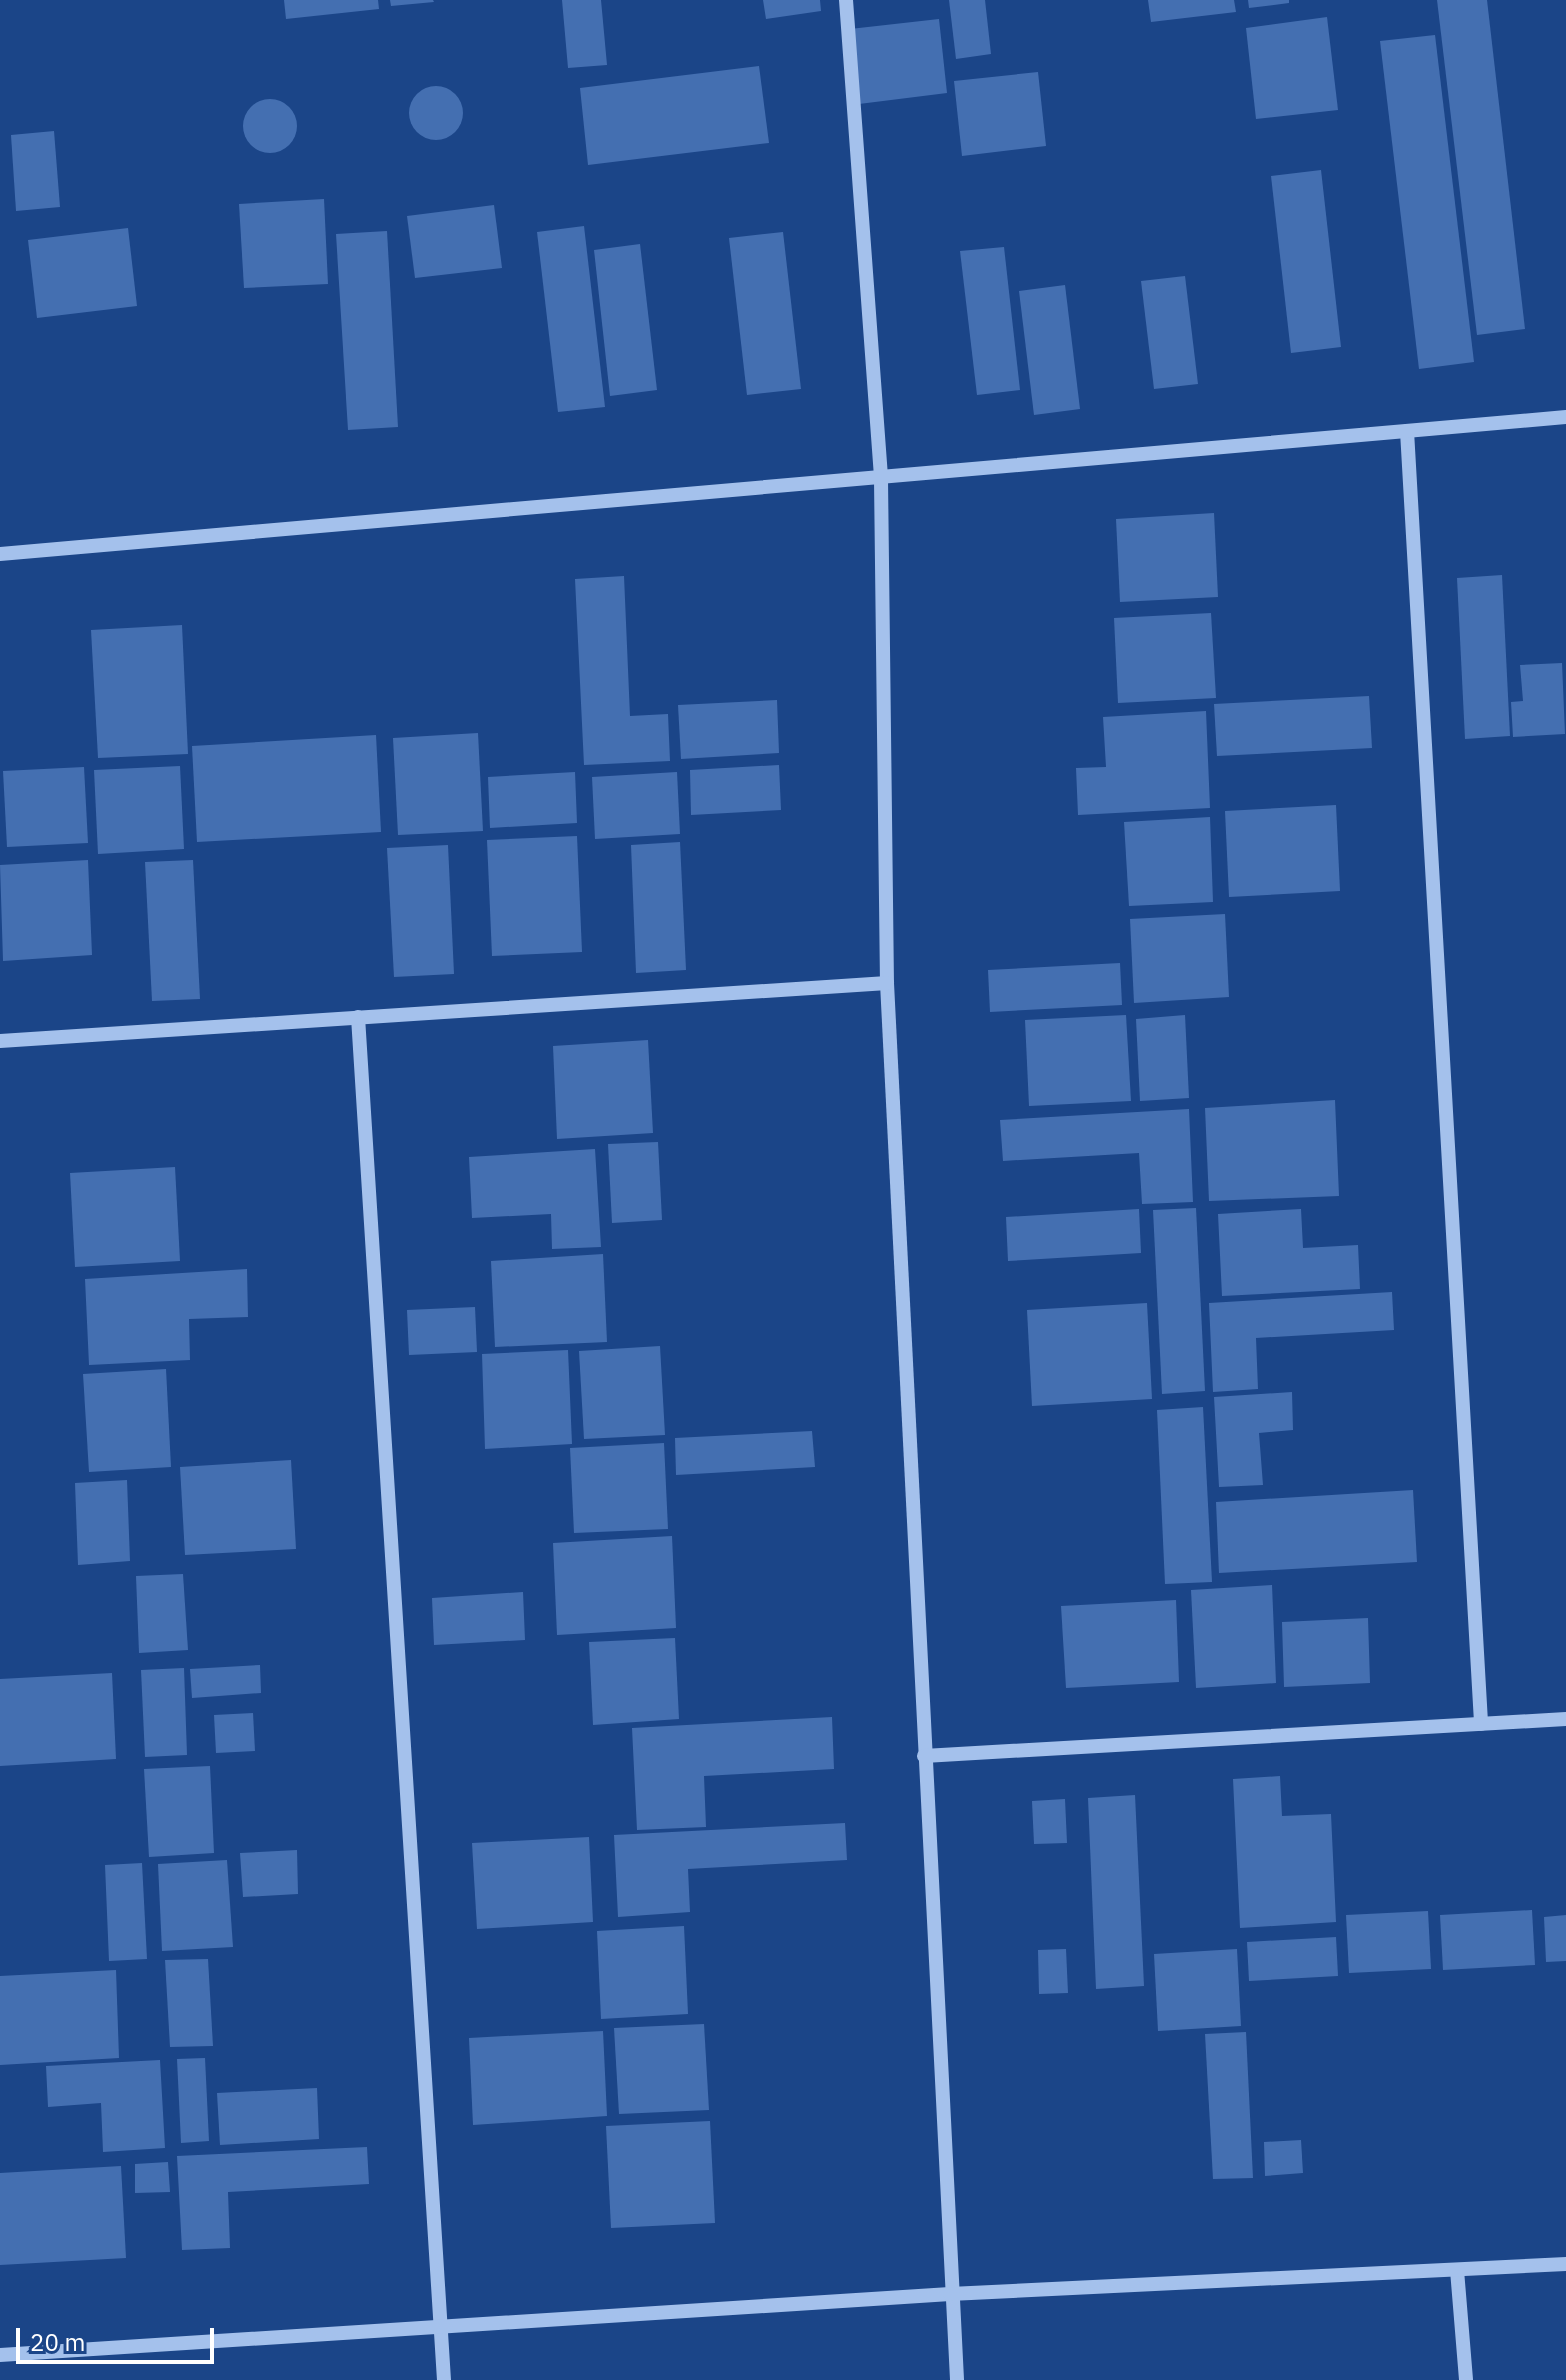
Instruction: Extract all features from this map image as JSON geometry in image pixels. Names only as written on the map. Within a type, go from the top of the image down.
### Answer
[{"type":"street","points":[[846,0],[881,479],[887,983],[950,2294],[957,2380]]},
{"type":"street","points":[[0,554],[1566,417]]},
{"type":"street","points":[[1407,431],[1481,1724]]},
{"type":"street","points":[[0,1041],[887,983]]},
{"type":"street","points":[[358,1017],[444,2380]]},
{"type":"street","points":[[924,1756],[1566,1719]]},
{"type":"street","points":[[0,2355],[950,2294],[1566,2264]]},
{"type":"street","points":[[1457,2270],[1466,2380]]},
{"type":"building","points":[[284,0],[378,0],[379,9],[286,19]]},
{"type":"building","points":[[390,0],[433,0],[434,2],[391,6]]},
{"type":"building","points":[[562,0],[601,0],[607,65],[568,68]]},
{"type":"building","points":[[763,0],[820,0],[821,11],[766,19]]},
{"type":"building","points":[[949,0],[985,0],[991,54],[956,59]]},
{"type":"building","points":[[1148,0],[1234,0],[1236,12],[1151,22]]},
{"type":"building","points":[[1248,0],[1289,0],[1289,3],[1249,8]]},
{"type":"building","points":[[1437,0],[1487,0],[1525,329],[1477,335]]},
{"type":"building","points":[[1327,17],[1338,110],[1256,119],[1246,28]]},
{"type":"building","points":[[939,19],[947,93],[859,104],[850,29]]},
{"type":"building","points":[[1435,35],[1474,362],[1419,369],[1380,41]]},
{"type":"building","points":[[759,66],[769,143],[588,165],[580,88]]},
{"type":"building","points":[[1038,72],[1046,146],[962,156],[954,81]]},
{"type":"building","points":[[436,86],[455,94],[463,113],[455,132],[436,140],[417,132],[409,113],[417,94]]},
{"type":"building","points":[[270,99],[289,107],[297,126],[289,145],[270,153],[251,145],[243,126],[251,107]]},
{"type":"building","points":[[54,131],[60,207],[16,211],[11,135]]},
{"type":"building","points":[[1321,170],[1341,347],[1291,353],[1271,176]]},
{"type":"building","points":[[324,199],[328,284],[244,288],[239,204]]},
{"type":"building","points":[[494,205],[502,268],[415,278],[407,216]]},
{"type":"building","points":[[584,226],[605,407],[558,412],[537,232]]},
{"type":"building","points":[[128,228],[137,306],[37,318],[28,240]]},
{"type":"building","points":[[387,231],[398,427],[348,430],[336,234]]},
{"type":"building","points":[[783,232],[801,389],[747,395],[729,238]]},
{"type":"building","points":[[640,244],[657,390],[610,396],[594,250]]},
{"type":"building","points":[[1004,247],[1020,390],[977,395],[960,251]]},
{"type":"building","points":[[1185,276],[1198,384],[1154,389],[1141,281]]},
{"type":"building","points":[[1065,285],[1080,409],[1034,415],[1019,291]]},
{"type":"building","points":[[1214,513],[1218,597],[1120,602],[1116,519]]},
{"type":"building","points":[[1502,575],[1510,736],[1465,739],[1457,578]]},
{"type":"building","points":[[624,576],[630,716],[668,714],[670,761],[584,765],[575,579]]},
{"type":"building","points":[[1211,613],[1216,698],[1118,703],[1114,618]]},
{"type":"building","points":[[182,625],[188,754],[98,758],[91,630]]},
{"type":"building","points":[[1562,663],[1565,734],[1513,737],[1511,702],[1523,701],[1520,665]]},
{"type":"building","points":[[1369,696],[1372,748],[1217,756],[1214,704]]},
{"type":"building","points":[[777,700],[779,753],[681,759],[678,705]]},
{"type":"building","points":[[1206,711],[1210,808],[1078,815],[1076,768],[1106,767],[1103,717]]},
{"type":"building","points":[[478,733],[483,831],[398,835],[393,738]]},
{"type":"building","points":[[376,735],[381,832],[197,842],[192,746]]},
{"type":"building","points":[[779,765],[781,810],[691,815],[690,770]]},
{"type":"building","points":[[180,766],[184,849],[98,854],[94,770]]},
{"type":"building","points":[[84,767],[88,843],[7,847],[3,771]]},
{"type":"building","points":[[575,772],[577,823],[490,828],[488,777]]},
{"type":"building","points":[[677,772],[680,834],[595,839],[592,777]]},
{"type":"building","points":[[1336,805],[1340,891],[1229,897],[1225,811]]},
{"type":"building","points":[[1210,817],[1213,902],[1129,906],[1124,822]]},
{"type":"building","points":[[577,836],[582,952],[492,956],[487,840]]},
{"type":"building","points":[[680,842],[686,970],[636,973],[631,845]]},
{"type":"building","points":[[448,845],[454,974],[394,977],[387,848]]},
{"type":"building","points":[[88,860],[92,955],[3,961],[0,865]]},
{"type":"building","points":[[193,860],[200,999],[152,1001],[145,862]]},
{"type":"building","points":[[1225,914],[1229,997],[1134,1003],[1130,919]]},
{"type":"building","points":[[1120,963],[1122,1005],[990,1012],[988,970]]},
{"type":"building","points":[[1126,1015],[1131,1101],[1029,1106],[1025,1020]]},
{"type":"building","points":[[1185,1015],[1189,1098],[1140,1101],[1136,1019]]},
{"type":"building","points":[[648,1040],[653,1133],[557,1139],[553,1046]]},
{"type":"building","points":[[1335,1100],[1339,1196],[1209,1201],[1205,1108]]},
{"type":"building","points":[[1189,1109],[1193,1202],[1142,1204],[1139,1153],[1003,1161],[1000,1120]]},
{"type":"building","points":[[658,1142],[662,1220],[612,1223],[608,1144]]},
{"type":"building","points":[[595,1149],[601,1247],[552,1249],[551,1214],[472,1218],[469,1157]]},
{"type":"building","points":[[175,1167],[180,1261],[75,1267],[70,1173]]},
{"type":"building","points":[[1196,1208],[1205,1391],[1162,1394],[1153,1210]]},
{"type":"building","points":[[1139,1209],[1141,1253],[1008,1261],[1006,1217]]},
{"type":"building","points":[[1301,1209],[1303,1248],[1358,1245],[1360,1289],[1222,1296],[1218,1214]]},
{"type":"building","points":[[603,1254],[607,1342],[495,1347],[491,1261]]},
{"type":"building","points":[[247,1269],[248,1317],[189,1319],[190,1360],[89,1365],[85,1279]]},
{"type":"building","points":[[1392,1292],[1394,1330],[1256,1338],[1258,1389],[1213,1392],[1209,1303]]},
{"type":"building","points":[[1147,1303],[1152,1399],[1032,1406],[1027,1310]]},
{"type":"building","points":[[475,1307],[477,1352],[409,1355],[407,1310]]},
{"type":"building","points":[[660,1346],[665,1435],[584,1439],[579,1351]]},
{"type":"building","points":[[568,1350],[572,1444],[485,1449],[482,1354]]},
{"type":"building","points":[[166,1369],[171,1467],[89,1472],[83,1374]]},
{"type":"building","points":[[1292,1392],[1293,1430],[1259,1433],[1263,1485],[1219,1487],[1214,1397]]},
{"type":"building","points":[[1203,1407],[1212,1582],[1165,1584],[1157,1410]]},
{"type":"building","points":[[812,1431],[815,1467],[676,1475],[675,1438]]},
{"type":"building","points":[[664,1443],[668,1529],[574,1533],[570,1448]]},
{"type":"building","points":[[291,1460],[296,1549],[185,1555],[180,1467]]},
{"type":"building","points":[[127,1480],[130,1561],[78,1565],[75,1483]]},
{"type":"building","points":[[1413,1490],[1417,1562],[1219,1573],[1216,1502]]},
{"type":"building","points":[[672,1536],[676,1628],[557,1635],[553,1543]]},
{"type":"building","points":[[183,1574],[188,1650],[139,1653],[136,1576]]},
{"type":"building","points":[[1272,1585],[1276,1683],[1196,1688],[1191,1590]]},
{"type":"building","points":[[523,1592],[525,1640],[434,1645],[432,1598]]},
{"type":"building","points":[[1176,1600],[1179,1682],[1066,1688],[1061,1606]]},
{"type":"building","points":[[1368,1618],[1370,1683],[1284,1687],[1282,1622]]},
{"type":"building","points":[[675,1638],[679,1719],[593,1725],[589,1642]]},
{"type":"building","points":[[260,1665],[261,1693],[192,1698],[190,1669]]},
{"type":"building","points":[[184,1668],[187,1755],[145,1757],[141,1670]]},
{"type":"building","points":[[112,1673],[116,1759],[0,1766],[0,1679]]},
{"type":"building","points":[[253,1713],[255,1751],[216,1753],[214,1715]]},
{"type":"building","points":[[832,1717],[834,1769],[704,1776],[706,1827],[637,1830],[632,1728]]},
{"type":"building","points":[[210,1766],[214,1853],[149,1857],[144,1769]]},
{"type":"building","points":[[1280,1776],[1282,1816],[1331,1814],[1336,1922],[1240,1928],[1233,1779]]},
{"type":"building","points":[[1135,1795],[1144,1986],[1096,1989],[1088,1798]]},
{"type":"building","points":[[1065,1799],[1067,1843],[1034,1844],[1032,1801]]},
{"type":"building","points":[[845,1823],[847,1860],[688,1869],[690,1912],[618,1917],[614,1835]]},
{"type":"building","points":[[589,1837],[593,1922],[477,1929],[472,1843]]},
{"type":"building","points":[[297,1850],[298,1894],[243,1897],[240,1853]]},
{"type":"building","points":[[227,1860],[233,1947],[162,1951],[158,1864]]},
{"type":"building","points":[[142,1863],[147,1959],[109,1961],[105,1865]]},
{"type":"building","points":[[1532,1910],[1535,1965],[1443,1970],[1440,1915]]},
{"type":"building","points":[[1428,1911],[1431,1969],[1349,1973],[1346,1915]]},
{"type":"building","points":[[1566,1915],[1566,1961],[1546,1962],[1544,1917]]},
{"type":"building","points":[[684,1926],[688,2014],[601,2019],[597,1931]]},
{"type":"building","points":[[1336,1937],[1338,1976],[1249,1981],[1247,1942]]},
{"type":"building","points":[[1066,1949],[1068,1993],[1039,1994],[1038,1950]]},
{"type":"building","points":[[1237,1949],[1241,2026],[1158,2031],[1154,1954]]},
{"type":"building","points":[[208,1959],[213,2046],[170,2047],[165,1960]]},
{"type":"building","points":[[116,1970],[119,2058],[0,2065],[0,1976]]},
{"type":"building","points":[[704,2024],[709,2110],[619,2114],[614,2028]]},
{"type":"building","points":[[603,2031],[607,2116],[473,2125],[469,2038]]},
{"type":"building","points":[[1246,2032],[1253,2178],[1213,2179],[1205,2034]]},
{"type":"building","points":[[205,2058],[209,2141],[181,2143],[177,2059]]},
{"type":"building","points":[[160,2060],[165,2148],[103,2152],[101,2103],[48,2107],[46,2066]]},
{"type":"building","points":[[317,2088],[319,2139],[220,2145],[217,2093]]},
{"type":"building","points":[[710,2121],[715,2223],[611,2228],[606,2126]]},
{"type":"building","points":[[1301,2140],[1303,2173],[1265,2176],[1264,2142]]},
{"type":"building","points":[[367,2147],[369,2184],[228,2192],[230,2248],[182,2250],[177,2156]]},
{"type":"building","points":[[168,2162],[170,2192],[135,2193],[135,2164]]},
{"type":"building","points":[[121,2166],[126,2258],[0,2265],[0,2173]]}]
